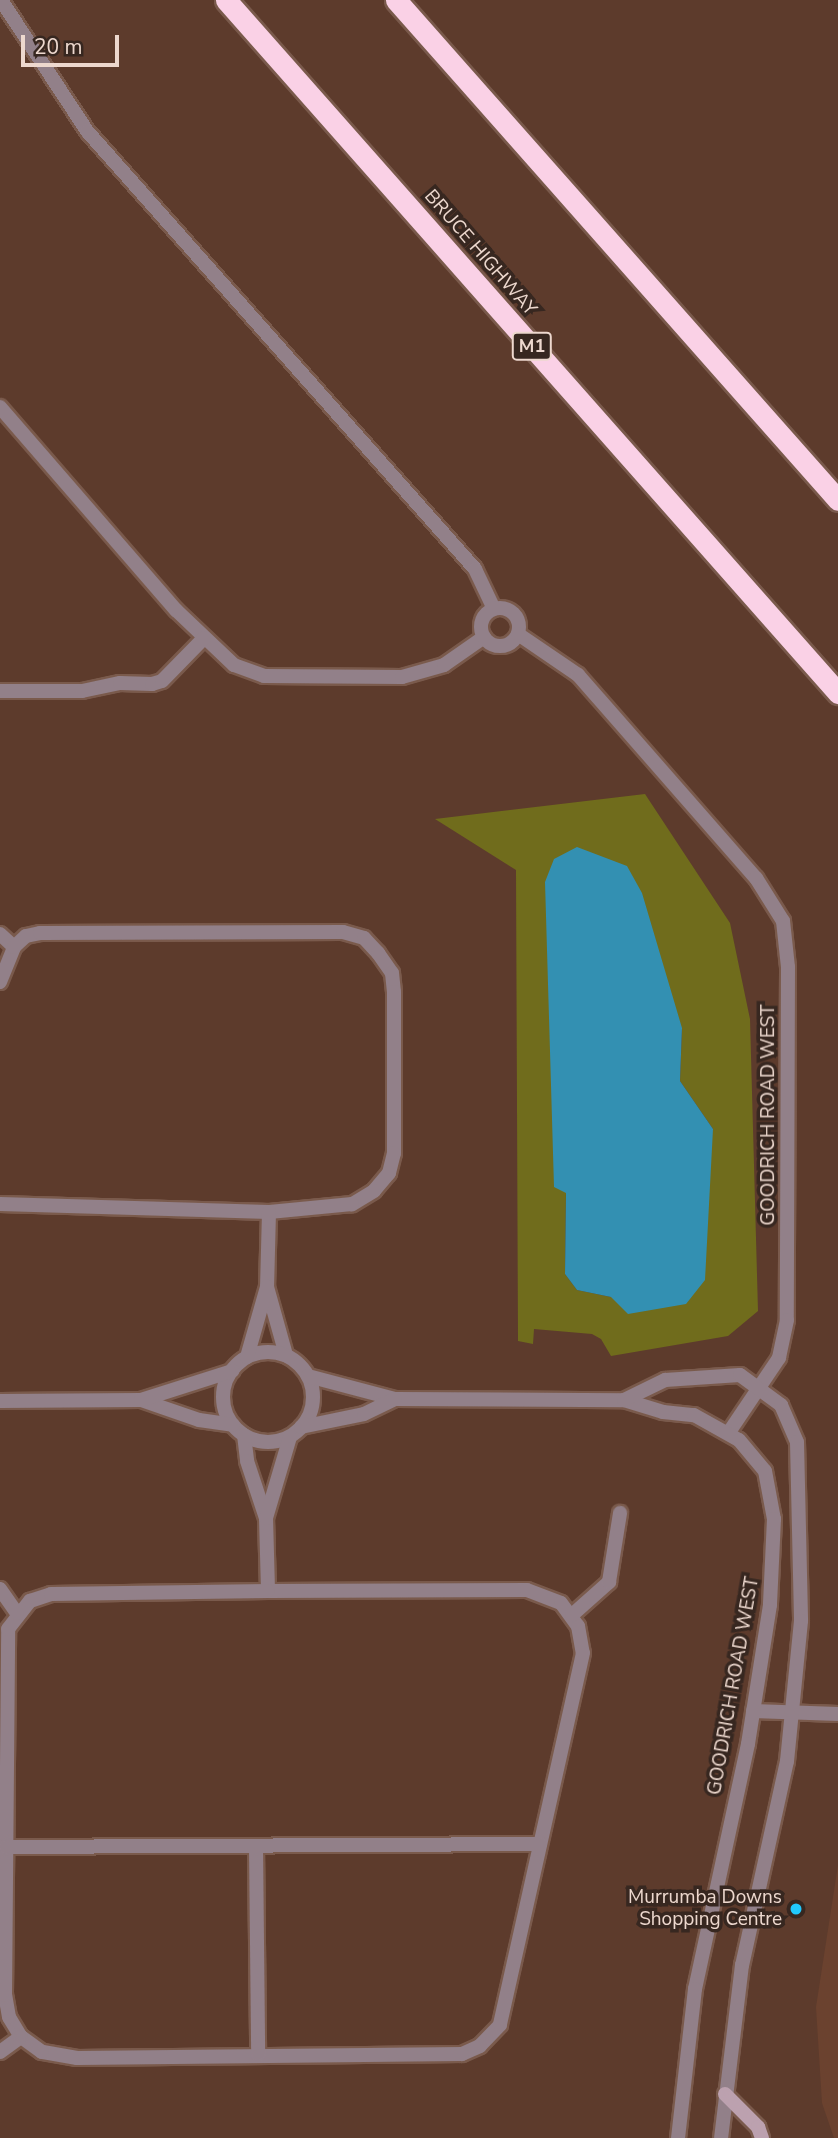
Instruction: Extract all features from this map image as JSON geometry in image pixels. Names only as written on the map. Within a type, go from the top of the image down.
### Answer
[{"type":"highway","name":"BRUCE HIGHWAY","points":[[226,0],[838,693]]},
{"type":"highway","points":[[396,0],[838,500]]},
{"type":"main road","points":[[724,2094],[758,2127],[762,2138]]},
{"type":"street","points":[[1,0],[87,131],[475,569],[494,609]]},
{"type":"street","points":[[2,412],[204,638],[234,664],[264,676],[402,677],[444,665],[484,637]]},
{"type":"street","points":[[484,637],[505,646],[518,634],[518,622],[512,612],[494,609]]},
{"type":"street","points":[[484,637],[482,621],[494,609]]},
{"type":"street","name":"GOODRICH ROAD WEST","points":[[518,634],[578,675],[756,878],[783,921],[788,967],[787,1320],[779,1358],[729,1432],[765,1471],[774,1519],[773,1572],[753,1712],[704,1940],[678,2138]]},
{"type":"street","points":[[0,691],[82,691],[120,683],[152,684],[162,681],[204,638]]},
{"type":"street","points":[[0,982],[14,947],[26,936],[40,933],[343,932],[364,938],[378,953],[392,973],[394,992],[394,1153],[389,1173],[374,1191],[352,1204],[269,1212],[0,1204]]},
{"type":"street","points":[[0,934],[14,947]]},
{"type":"street","points":[[247,1357],[267,1287],[269,1212]]},
{"type":"street","points":[[267,1287],[286,1355],[308,1376],[395,1399],[624,1400],[663,1412],[694,1415],[729,1432]]},
{"type":"street","points":[[0,1401],[141,1399],[232,1371],[247,1357],[260,1353],[286,1355]]},
{"type":"street","points":[[232,1371],[223,1399],[239,1430],[266,1518],[268,1591]]},
{"type":"street","points":[[624,1400],[666,1380],[719,1374],[740,1375],[761,1387],[788,1415],[797,1442],[801,1621],[787,1761],[738,1989],[721,2138]]},
{"type":"street","points":[[141,1399],[199,1420],[239,1430],[267,1442],[290,1437],[302,1427],[313,1403],[308,1376]]},
{"type":"street","points":[[302,1427],[364,1414],[395,1399]]},
{"type":"street","points":[[266,1518],[290,1437]]},
{"type":"street","points":[[572,1615],[609,1582],[620,1513]]},
{"type":"street","points":[[0,1589],[17,1613]]},
{"type":"street","points":[[527,1590],[546,1594],[572,1615],[583,1653],[500,2025],[480,2046],[462,2054],[258,2054],[77,2058],[42,2052],[21,2037],[9,2017],[5,1995],[6,1643],[17,1613],[30,1601],[51,1594],[268,1591],[527,1590]]},
{"type":"street","points":[[753,1712],[838,1714]]},
{"type":"street","points":[[6,1847],[540,1844]]},
{"type":"street","points":[[256,1846],[258,2054]]},
{"type":"street","points":[[0,2052],[21,2037]]},
{"type":"shaded area","points":[[645,794],[730,923],[750,1019],[758,1311],[728,1336],[611,1356],[601,1339],[592,1334],[534,1329],[533,1344],[518,1341],[516,870],[435,819]],"holes":[[[682,1028],[680,1081],[713,1129],[611,1297],[577,1290],[565,1274],[566,1192]]]},
{"type":"shaded area","name":"Murrumba Downs Shopping Centre","points":[[838,1865],[838,2138],[834,2138],[822,2103],[816,2007]]},
{"type":"water","points":[[577,847],[627,866],[642,893],[682,1028],[680,1081],[713,1129],[705,1280],[686,1304],[628,1314],[611,1297],[577,1290],[565,1274],[566,1193],[554,1187],[545,882],[554,859]]},
{"type":"place","name":"Murrumba Downs Shopping Centre","points":[[796,1909]]}]
